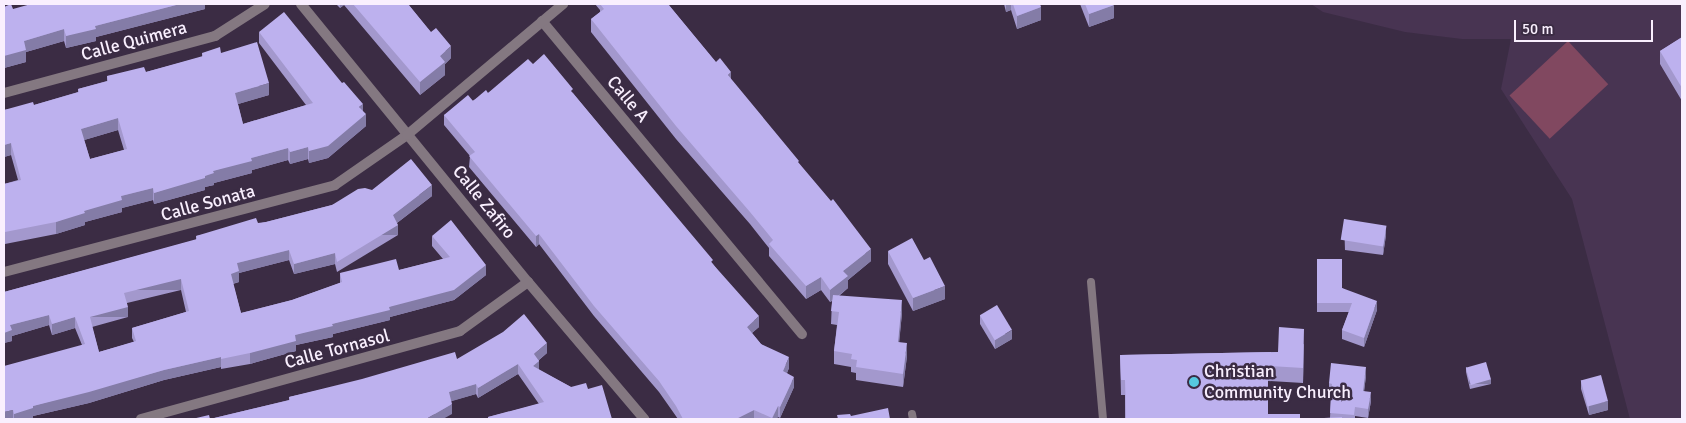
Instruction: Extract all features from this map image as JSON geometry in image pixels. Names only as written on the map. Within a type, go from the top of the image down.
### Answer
[{"type":"street","name":"Calle Quimera","points":[[4,93],[215,36],[265,4]]},
{"type":"street","name":"Calle Zafiro","points":[[301,4],[528,282],[644,419]]},
{"type":"street","points":[[408,135],[563,4]]},
{"type":"street","name":"Calle A","points":[[542,21],[802,334]]},
{"type":"street","name":"Calle Sonata","points":[[4,272],[334,185],[408,135]]},
{"type":"street","name":"Calle Tornasol","points":[[142,419],[460,331],[528,282]]},
{"type":"lane","points":[[1091,282],[1103,419]]},
{"type":"shaded area","points":[[1311,4],[1682,4],[1682,419],[1630,419],[1572,199],[1501,89],[1511,39],[1462,39],[1405,32],[1323,12]]},
{"type":"shaded area","points":[[1568,41],[1608,84],[1550,139],[1509,96]]},
{"type":"building","points":[[11,4],[13,9],[31,4],[180,4],[95,26],[96,29],[66,36],[64,29],[24,41],[26,50],[4,56],[4,7]]},
{"type":"building","points":[[353,4],[408,4],[431,32],[436,28],[451,46],[440,56],[445,62],[420,82]]},
{"type":"building","points":[[600,4],[668,4],[716,62],[720,58],[731,72],[728,75],[831,201],[833,199],[871,249],[843,271],[848,276],[830,290],[821,277],[806,286],[769,244],[773,240],[676,126],[591,19],[604,9]]},
{"type":"building","points":[[1013,4],[1040,4],[1041,7],[1017,16]]},
{"type":"building","points":[[1085,4],[1113,4],[1114,5],[1089,14]]},
{"type":"building","points":[[284,12],[342,83],[344,82],[363,104],[359,107],[366,114],[328,146],[309,151],[308,147],[290,152],[288,148],[251,158],[252,161],[213,171],[214,173],[205,176],[205,178],[154,193],[153,188],[121,196],[122,200],[84,211],[85,213],[56,222],[5,232],[4,184],[21,180],[11,143],[4,145],[4,110],[33,102],[34,105],[79,92],[78,89],[108,81],[107,76],[144,67],[146,72],[203,56],[202,53],[220,47],[221,53],[257,42],[269,83],[235,93],[243,124],[313,103],[259,32]],"holes":[[[118,118],[127,149],[90,159],[81,129]]]},
{"type":"building","points":[[1682,37],[1682,88],[1660,51]]},
{"type":"building","points":[[544,54],[573,89],[571,91],[713,260],[711,262],[759,316],[747,327],[761,344],[789,357],[783,371],[794,377],[780,407],[778,406],[772,418],[754,410],[736,419],[683,419],[659,381],[594,306],[539,234],[536,236],[469,156],[475,152],[444,115],[468,95],[473,101],[486,90],[488,93],[528,59],[533,64]]},
{"type":"building","points":[[411,159],[432,185],[393,215],[398,225],[337,262],[335,253],[294,264],[289,250],[237,263],[239,271],[231,274],[241,313],[292,300],[342,282],[340,273],[396,259],[399,270],[450,257],[432,236],[451,220],[486,265],[454,290],[389,307],[390,310],[295,335],[296,341],[250,353],[221,359],[221,357],[164,370],[33,406],[33,408],[14,414],[13,410],[4,412],[4,366],[85,344],[75,317],[52,324],[49,315],[10,325],[12,330],[4,333],[4,292],[197,239],[196,236],[256,218],[258,223],[266,222],[332,205],[358,189],[372,190]],"holes":[[[181,279],[189,311],[132,328],[136,341],[99,352],[90,317],[128,307],[124,293]]]},
{"type":"building","points":[[1344,219],[1386,226],[1383,246],[1341,240]]},
{"type":"building","points":[[912,238],[924,260],[930,257],[945,286],[913,298],[888,251]]},
{"type":"building","points":[[1317,259],[1342,259],[1342,288],[1377,301],[1364,338],[1342,330],[1352,303],[1317,303]]},
{"type":"building","points":[[833,295],[902,300],[898,342],[907,343],[903,374],[856,367],[857,360],[851,359],[852,354],[834,351],[839,312],[831,311]]},
{"type":"building","points":[[997,305],[1012,330],[995,340],[980,315]]},
{"type":"building","points":[[524,314],[547,343],[534,354],[539,361],[533,366],[571,387],[586,383],[588,389],[602,385],[612,419],[488,419],[488,417],[544,402],[518,364],[478,388],[476,384],[449,392],[452,404],[426,419],[210,419],[290,400],[289,397],[362,379],[455,352],[457,359],[503,332]]},
{"type":"building","name":"Christian Community Church","points":[[1279,327],[1304,329],[1303,368],[1268,366],[1268,414],[1300,414],[1300,419],[1126,419],[1125,380],[1121,380],[1120,355],[1278,352]]},
{"type":"building","points":[[1486,362],[1491,379],[1471,385],[1466,368]]},
{"type":"building","points":[[1331,363],[1366,367],[1363,391],[1371,392],[1368,409],[1355,407],[1354,415],[1330,413],[1332,384],[1329,383]]},
{"type":"building","points":[[1601,375],[1608,401],[1588,407],[1581,380]]},
{"type":"building","points":[[888,408],[890,419],[838,419],[837,415],[850,414],[851,416]]},
{"type":"building","points":[[209,415],[210,419],[192,419]]},
{"type":"building","points":[[1342,417],[1342,419],[1324,419],[1324,418]]},
{"type":"place","name":"Christian Community Church","points":[[1194,382]]}]
